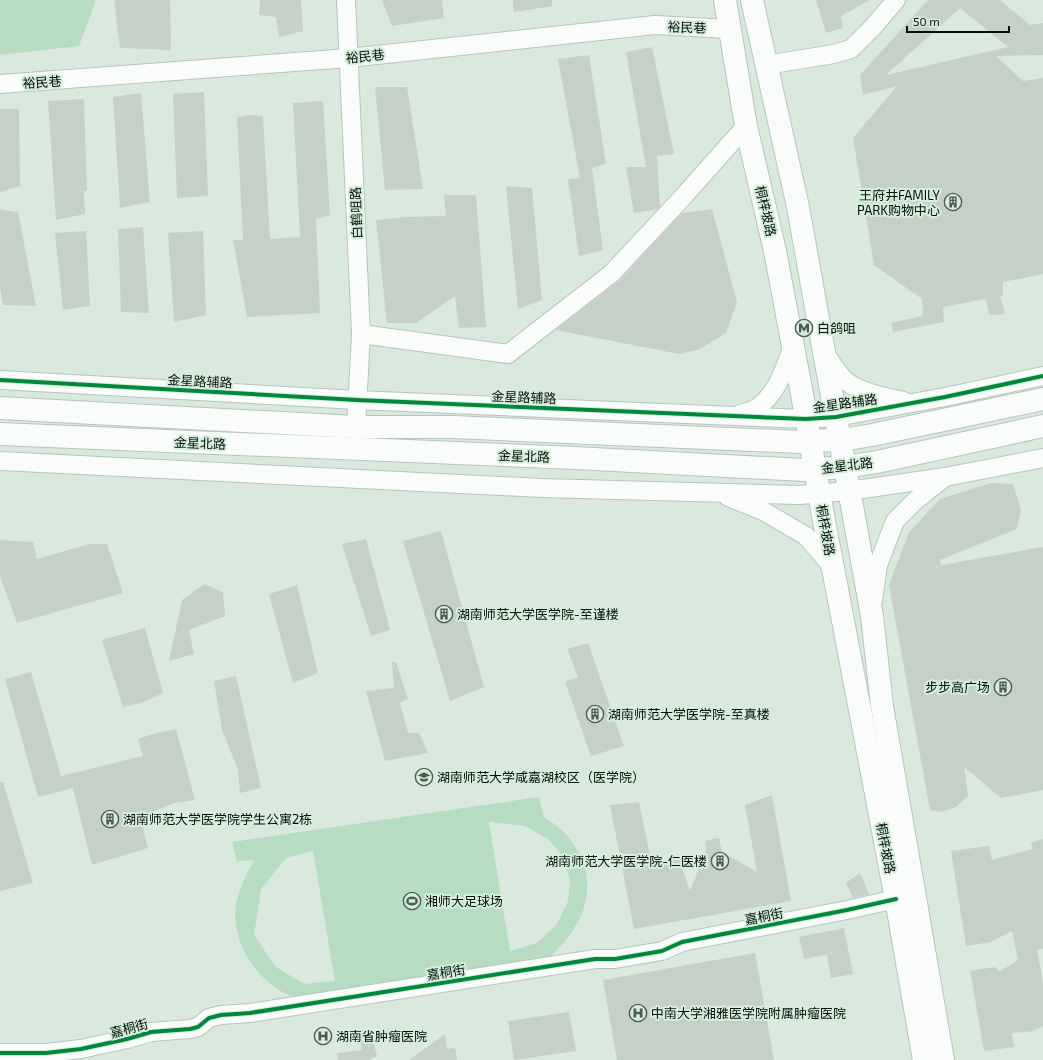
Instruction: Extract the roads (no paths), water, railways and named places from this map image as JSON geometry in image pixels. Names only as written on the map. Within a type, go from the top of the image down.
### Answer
[{"type":"main road","name":"桐梓坡路","points":[[725,0],[746,126],[775,251],[793,346],[896,899],[924,1060]]},
{"type":"main road","name":"桐梓坡路","points":[[752,0],[798,207],[872,616],[882,706],[943,1060]]},
{"type":"main road","name":"金星北路","points":[[0,408],[356,427],[453,427],[771,442],[811,442],[840,440],[894,430],[1043,399]]},
{"type":"main road","name":"金星北路","points":[[0,434],[574,458],[784,470],[845,467],[953,446],[1043,426]]},
{"type":"street","name":"白鹤咀路","points":[[346,0],[361,334],[356,427]]},
{"type":"street","points":[[766,65],[834,54],[850,49],[872,28],[896,0]]},
{"type":"street","name":"裕民巷","points":[[0,84],[349,58],[655,25],[730,29]]},
{"type":"street","points":[[361,334],[508,354],[611,274],[682,198],[746,126]]},
{"type":"street","points":[[735,416],[753,410],[767,398],[782,378],[793,346]]},
{"type":"street","points":[[824,352],[834,368],[851,385],[876,395],[914,403]]},
{"type":"street","name":"金星路辅路","points":[[0,380],[358,400],[806,419],[836,417],[914,403],[1043,376]]},
{"type":"street","points":[[0,461],[542,488],[799,495],[849,491],[945,477],[1043,458]]},
{"type":"street","points":[[872,616],[878,565],[895,521],[914,501],[945,477]]},
{"type":"street","points":[[718,493],[763,511],[806,536],[834,570]]},
{"type":"street","name":"嘉桐街","points":[[0,1053],[46,1053],[93,1047],[152,1032],[190,1029],[198,1027],[209,1018],[221,1015],[250,1013],[595,959],[615,959],[655,952],[682,942],[896,899]]},
{"type":"place","name":"王府井FAMILY PARK购物中心","points":[[953,202]]},
{"type":"place","name":"白鸽咀","points":[[804,328]]},
{"type":"place","name":"湖南师范大学医学院-至谨楼","points":[[444,614]]},
{"type":"place","name":"步步高广场","points":[[1003,687]]},
{"type":"place","name":"湖南师范大学医学院-至真楼","points":[[595,714]]},
{"type":"place","name":"湖南师范大学咸嘉湖校区（医学院）","points":[[424,777]]},
{"type":"place","name":"湖南师范大学医学院学生公寓2栋","points":[[110,819]]},
{"type":"place","name":"湖南师范大学医学院-仁医楼","points":[[720,861]]},
{"type":"place","name":"湘师大足球场","points":[[412,901]]},
{"type":"place","name":"中南大学湘雅医学院附属肿瘤医院","points":[[638,1013]]},
{"type":"place","name":"湖南省肿瘤医院","points":[[323,1036]]}]
